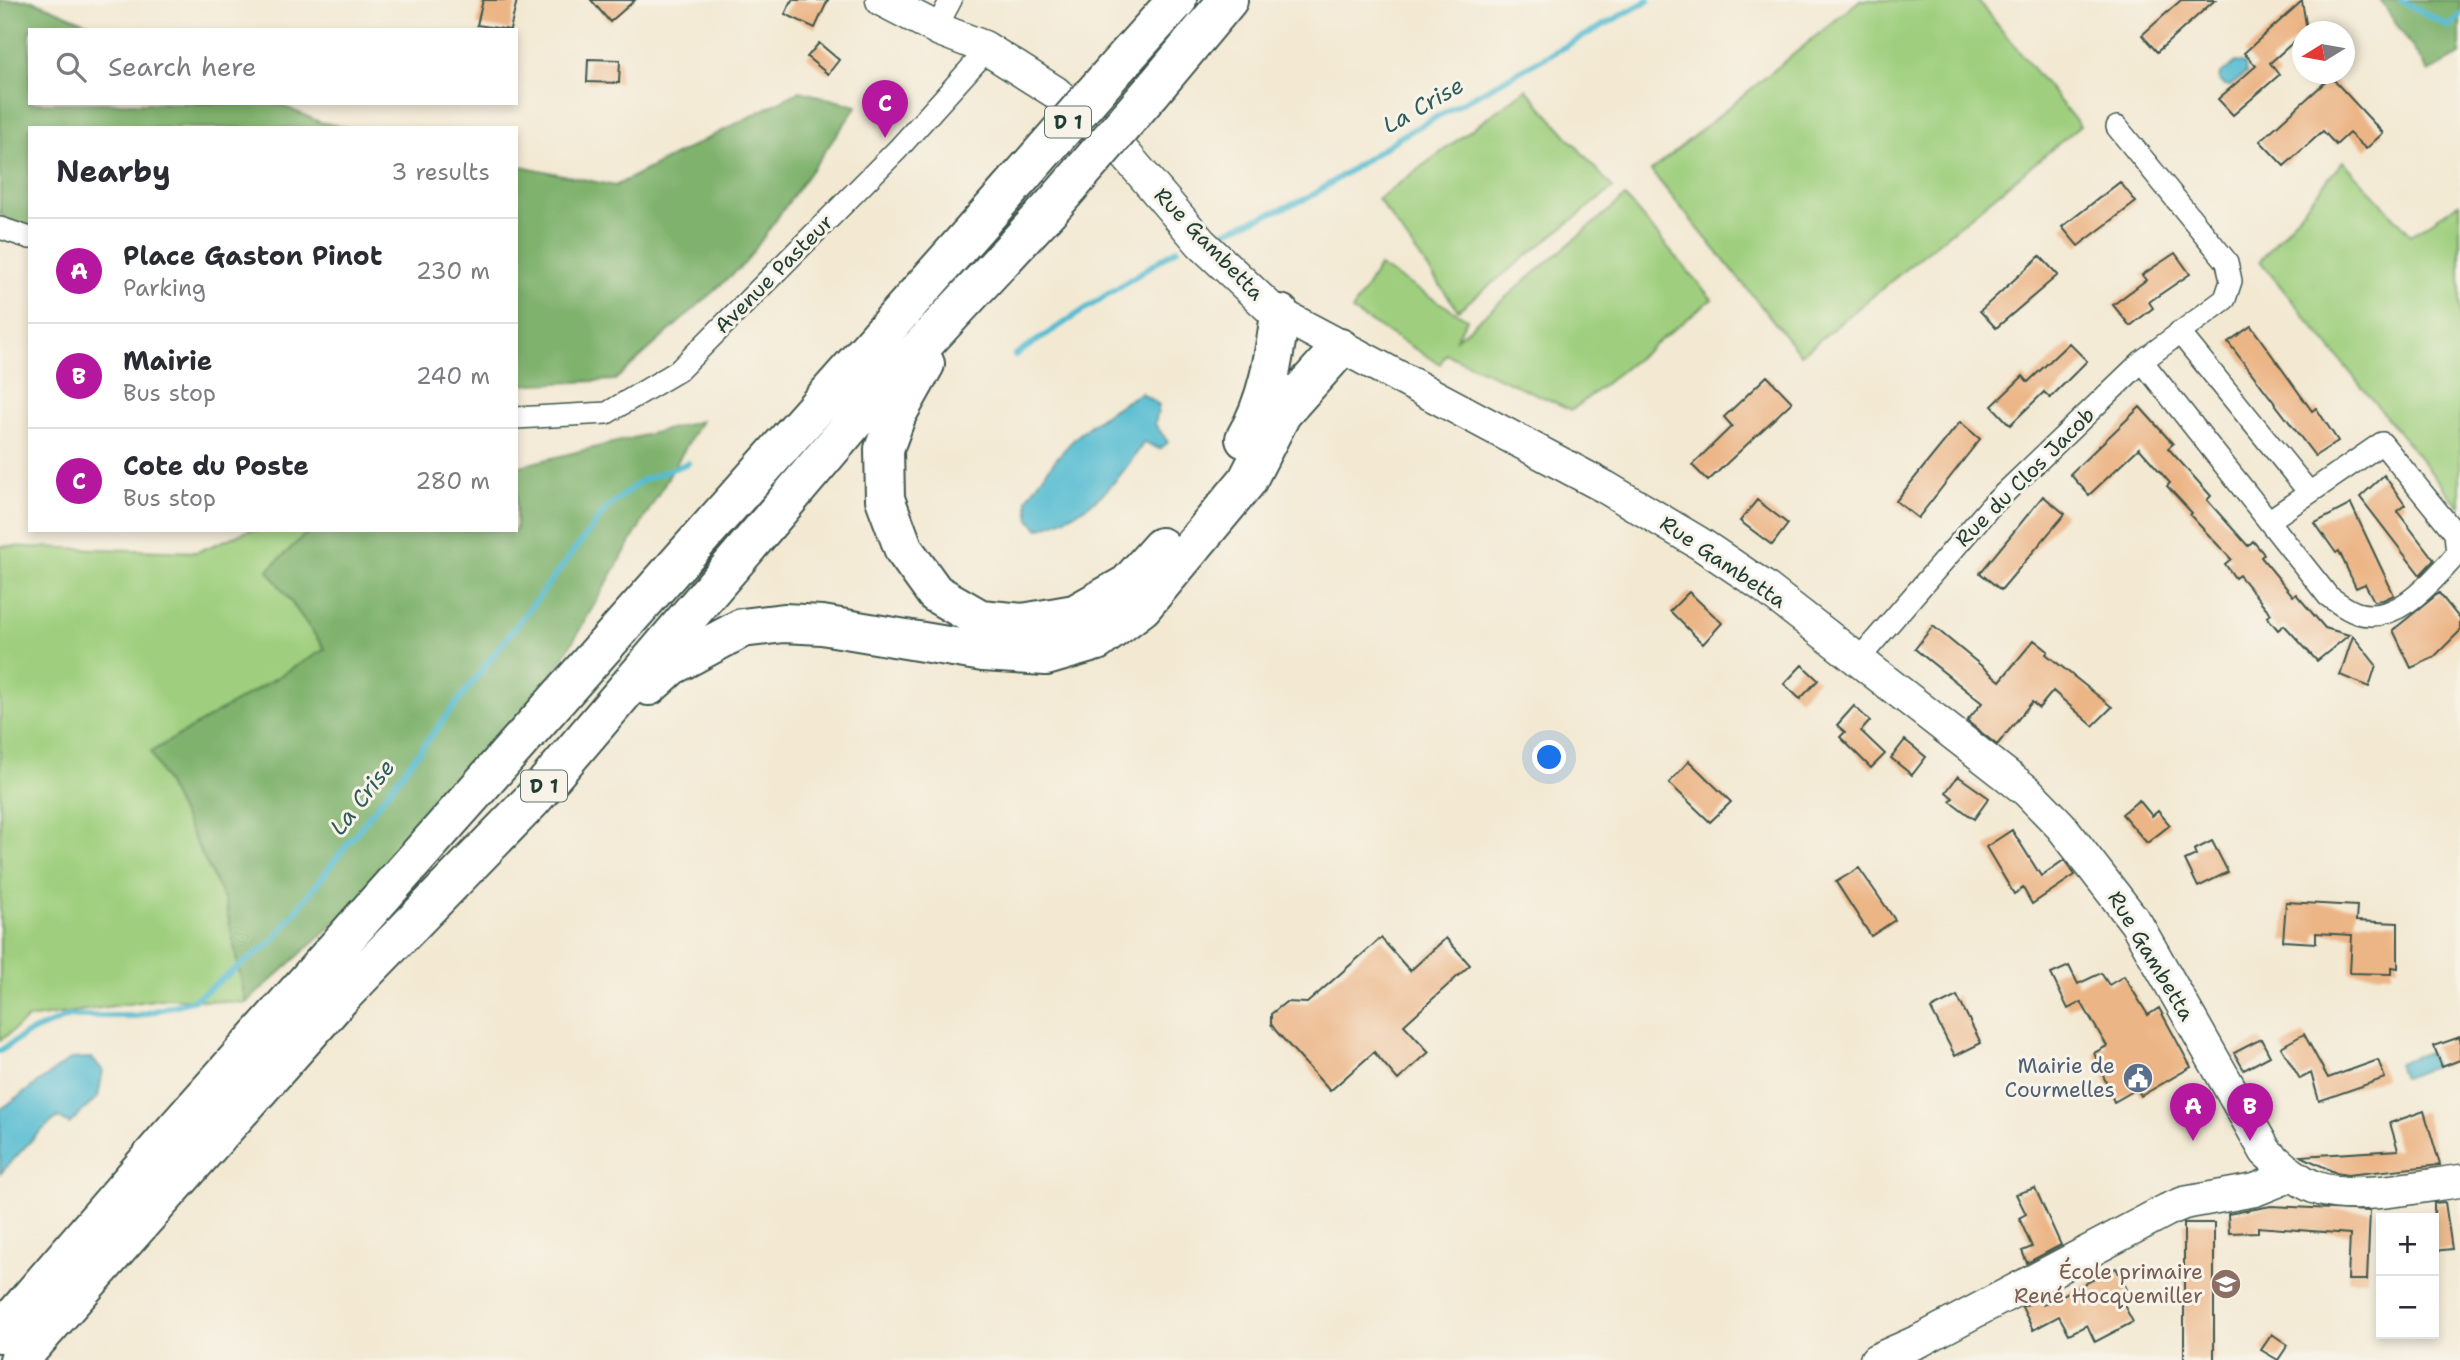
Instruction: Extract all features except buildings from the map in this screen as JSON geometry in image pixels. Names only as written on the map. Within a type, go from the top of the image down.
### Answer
[{"type":"highway","points":[[1117,66],[1161,0]]},
{"type":"highway","name":"D 1","points":[[0,1333],[166,1140],[1177,0]]},
{"type":"highway","name":"D 1","points":[[19,1360],[340,998],[532,800],[882,389],[954,315],[1056,202],[1228,0]]},
{"type":"highway","points":[[954,315],[897,414],[884,449],[885,499],[904,550],[935,593],[980,618],[1023,623],[1075,614],[1128,583],[1214,488],[1257,419],[1273,366],[1280,314]]},
{"type":"highway","points":[[532,800],[671,666],[742,628],[783,623],[822,625],[983,652],[1046,656],[1097,640],[1142,607],[1247,481],[1282,413],[1340,348]]},
{"type":"street","name":"Rue Gambetta","points":[[883,0],[940,30],[985,47],[1055,92],[1120,148],[1201,243],[1280,314],[1605,487],[1682,533],[1763,586],[2027,791],[2061,826],[2136,923],[2266,1152],[2292,1175],[2315,1187],[2339,1192],[2460,1181]]},
{"type":"street","points":[[940,30],[942,17],[951,0]]},
{"type":"street","name":"Avenue Pasteur","points":[[518,418],[607,413],[678,371],[898,149],[978,61],[985,47]]},
{"type":"street","name":"Rue du Clos Jacob","points":[[1858,660],[1990,507],[2142,361],[2225,299],[2231,281],[2227,262],[2118,127]]},
{"type":"street","points":[[0,228],[28,237]]},
{"type":"street","points":[[2179,332],[2308,491]]},
{"type":"street","points":[[2142,361],[2328,596],[2357,613],[2386,615],[2425,589],[2457,554],[2455,533],[2382,443],[2308,491],[2270,520]]},
{"type":"street","points":[[1886,1358],[2130,1228],[2175,1207],[2256,1190],[2292,1175]]},
{"type":"green space","points":[[0,0],[32,0],[98,28],[28,28],[28,105],[281,105],[320,122],[339,126],[28,126],[28,229],[0,215]]},
{"type":"green space","points":[[1860,0],[1977,0],[2080,126],[1801,355],[1651,171]]},
{"type":"green space","points":[[2380,0],[2460,0],[2460,55],[2429,72]]},
{"type":"green space","points":[[1526,89],[1613,188],[1458,310],[1378,199]]},
{"type":"green space","points":[[800,91],[857,106],[745,263],[615,380],[518,385],[518,165],[615,186]]},
{"type":"green space","points":[[2343,161],[2411,235],[2460,203],[2460,508],[2260,261]]},
{"type":"green space","points":[[1625,197],[1712,299],[1572,410],[1446,354],[1440,364],[1352,311],[1379,266],[1467,319],[1455,340]]},
{"type":"green space","points":[[701,421],[491,782],[246,1003],[225,901],[151,752],[325,649],[268,570],[308,532],[518,532],[518,467]]},
{"type":"green space","points":[[245,532],[308,532],[268,570],[325,649],[151,752],[225,901],[246,1003],[167,998],[27,1019],[0,1041],[0,546],[197,552]]},
{"type":"water","points":[[2236,62],[2245,64],[2246,73],[2230,86],[2225,86],[2219,80],[2220,75]]},
{"type":"water","points":[[1141,393],[1159,405],[1155,424],[1168,442],[1160,449],[1144,442],[1122,473],[1088,506],[1039,529],[1030,520],[1027,499],[1052,464],[1089,426]]},
{"type":"water","points":[[2428,1052],[2434,1067],[2403,1078],[2398,1063]]},
{"type":"water","points":[[91,1058],[103,1070],[98,1097],[69,1124],[58,1117],[36,1135],[0,1174],[0,1110],[71,1059]]},
{"type":"waterway","name":"La Crise","points":[[1214,236],[1308,198],[1400,137],[1649,0]]},
{"type":"waterway","name":"La Crise","points":[[2401,0],[2450,27],[2460,14]]},
{"type":"waterway","name":"La Crise","points":[[1015,355],[1177,249]]},
{"type":"waterway","name":"La Crise","points":[[0,1051],[26,1034],[69,1016],[137,1016],[194,1000],[272,942],[608,507],[641,481],[688,463]]},
{"type":"place","name":"Cote du Poste","points":[[885,138]]},
{"type":"place","name":"Mairie de Courmelles","points":[[2138,1078]]},
{"type":"place","name":"Place Gaston Pinot","points":[[2193,1141]]},
{"type":"place","name":"Mairie","points":[[2250,1141]]},
{"type":"place","name":"École primaire René Hocquemiller","points":[[2226,1284]]}]
